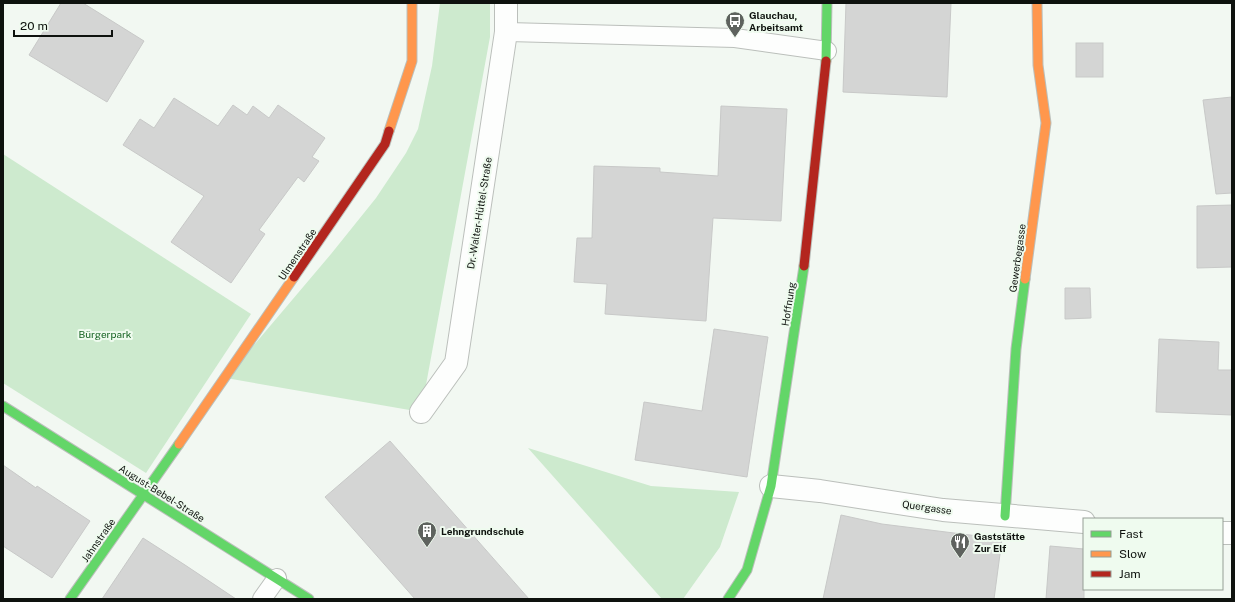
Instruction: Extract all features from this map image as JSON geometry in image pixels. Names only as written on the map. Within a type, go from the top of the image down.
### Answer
[{"type":"street","name":"Ulmenstraße","points":[[144,494],[226,378],[385,144],[412,61],[412,3]]},
{"type":"street","name":"Dr.-Walter-Hüttel-Straße","points":[[421,412],[456,363],[506,32],[506,3]]},
{"type":"street","name":"Hoffnung","points":[[728,599],[747,570],[771,486],[803,278],[827,51],[827,3]]},
{"type":"street","name":"Gewerbegasse","points":[[1005,516],[1016,349],[1046,123],[1038,65],[1037,3]]},
{"type":"street","name":"August-Bebel-Straße","points":[[3,406],[309,599]]},
{"type":"street","name":"Quergasse","points":[[771,486],[820,491],[943,510],[1083,522]]},
{"type":"street","name":"Jahnstraße","points":[[70,599],[144,494]]},
{"type":"lane","points":[[506,32],[734,38],[827,51]]},
{"type":"lane","points":[[262,599],[277,578]]},
{"type":"green space","points":[[440,3],[490,3],[490,37],[421,412],[226,378],[331,254],[376,198],[406,153],[418,129],[432,66]]},
{"type":"green space","name":"Bürgerpark","points":[[3,154],[251,314],[146,473],[3,383]]},
{"type":"green space","points":[[528,448],[651,486],[739,492],[720,547],[683,599],[662,599]]},
{"type":"building","points":[[61,3],[83,3],[144,41],[107,102],[29,55]]},
{"type":"building","points":[[846,3],[951,3],[947,97],[843,92]]},
{"type":"building","points":[[1076,43],[1103,43],[1103,77],[1076,77]]},
{"type":"building","points":[[1232,97],[1232,193],[1216,194],[1203,100]]},
{"type":"building","points":[[174,98],[218,126],[233,105],[247,115],[253,106],[269,118],[278,105],[325,138],[312,157],[319,161],[304,182],[298,177],[259,230],[265,234],[231,283],[171,242],[204,196],[123,145],[140,119],[154,128]]},
{"type":"building","points":[[721,106],[787,109],[781,221],[713,218],[706,321],[605,314],[607,284],[574,282],[577,238],[592,238],[594,166],[660,168],[660,172],[718,176]]},
{"type":"building","points":[[1232,205],[1232,267],[1197,268],[1197,206]]},
{"type":"building","points":[[1065,288],[1090,288],[1091,318],[1065,319]]},
{"type":"building","points":[[714,329],[768,337],[747,477],[635,460],[644,402],[702,411]]},
{"type":"building","points":[[1159,339],[1219,342],[1218,370],[1232,370],[1232,415],[1156,412]]},
{"type":"building","name":"Lehngrundschule","points":[[390,441],[529,599],[415,599],[325,497]]},
{"type":"building","points":[[3,465],[36,488],[37,486],[90,521],[52,578],[3,546]]},
{"type":"building","points":[[841,515],[882,524],[1002,539],[994,599],[823,599]]},
{"type":"building","points":[[143,538],[185,565],[236,599],[102,599]]},
{"type":"building","points":[[1050,546],[1083,549],[1084,599],[1046,599]]},
{"type":"traffic: fast","points":[[826,61],[827,3]]},
{"type":"traffic: fast","points":[[728,599],[747,570],[771,486],[804,266]]},
{"type":"traffic: fast","points":[[1005,516],[1016,349],[1025,279]]},
{"type":"traffic: fast","points":[[3,406],[309,599]]},
{"type":"traffic: fast","points":[[70,599],[179,444]]},
{"type":"traffic: slow","points":[[389,131],[412,61],[412,3]]},
{"type":"traffic: slow","points":[[1025,279],[1046,123],[1038,65],[1037,3]]},
{"type":"traffic: slow","points":[[179,444],[294,277]]},
{"type":"traffic: jam","points":[[804,266],[826,61]]},
{"type":"traffic: jam","points":[[294,277],[385,144],[389,131]]},
{"type":"place","name":"Glauchau, Arbeitsamt","points":[[735,38]]},
{"type":"place","name":"Lehngrundschule","points":[[427,548]]},
{"type":"place","name":"Gaststätte Zur Elf","points":[[960,559]]}]
